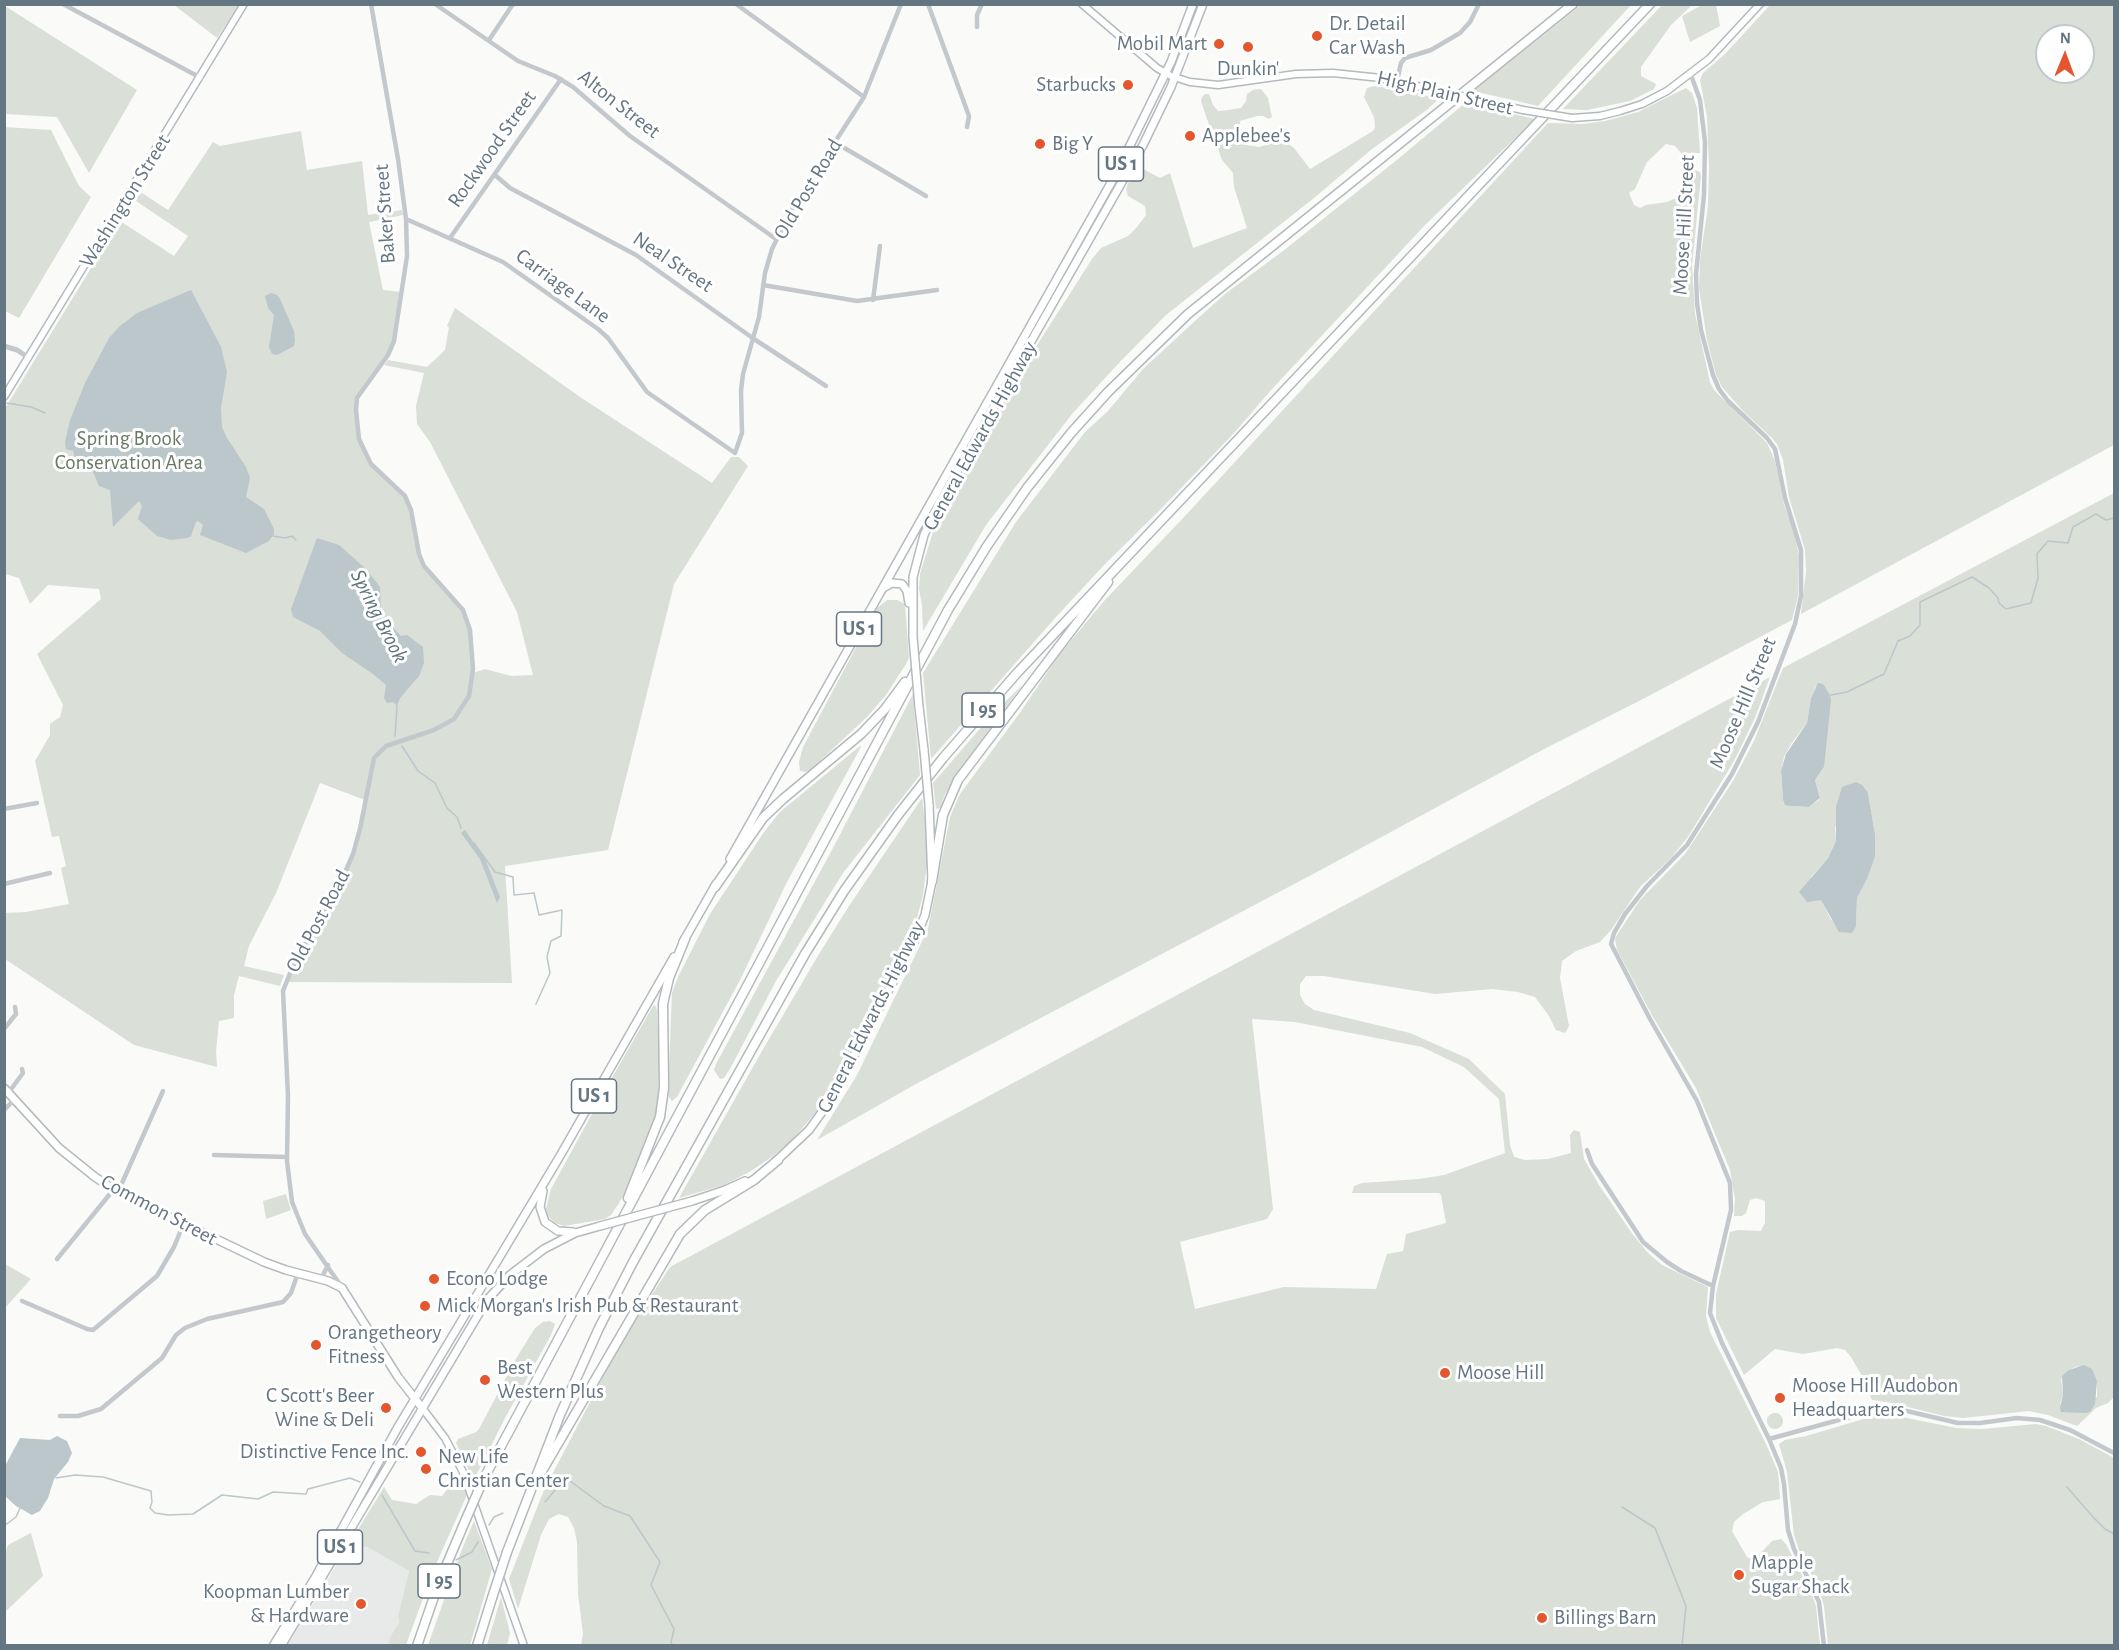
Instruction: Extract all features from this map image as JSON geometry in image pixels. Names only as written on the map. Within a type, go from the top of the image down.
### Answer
[{"type":"highway","name":"I 95","points":[[417,1646],[438,1585],[483,1480],[917,668],[967,578],[1017,502],[1071,434],[1133,365],[1216,290],[1573,4]]},
{"type":"highway","name":"I 95","points":[[477,1646],[530,1489],[576,1379],[624,1278],[772,1010],[834,907],[897,815],[1004,687],[1650,4]]},
{"type":"highway","points":[[932,881],[942,819],[956,784],[1123,561]]},
{"type":"highway","points":[[715,887],[761,821],[777,804],[864,731],[885,709],[917,668]]},
{"type":"highway","points":[[617,1227],[660,1117],[664,1091],[663,1004],[670,975],[685,939]]},
{"type":"highway","points":[[530,1489],[678,1237],[705,1210],[754,1180],[778,1160]]},
{"type":"main road","name":"Washington Street","points":[[4,397],[201,78],[244,4]]},
{"type":"main road","name":"High Plain Street","points":[[1082,4],[1126,44],[1165,73],[1195,84],[1214,85],[1296,74],[1360,75],[1397,81],[1523,110],[1572,118],[1605,115],[1637,106],[1667,91],[1690,75],[1726,43],[1760,4]]},
{"type":"main road","name":"US 1","points":[[1165,73],[1193,4]]},
{"type":"main road","name":"US 1","points":[[1175,78],[1203,4]]},
{"type":"main road","name":"General Edwards Highway","points":[[273,1646],[316,1576],[415,1399],[560,1156],[715,887],[1116,174],[1165,73]]},
{"type":"main road","name":"General Edwards Highway","points":[[281,1646],[474,1321],[498,1287],[537,1254],[556,1242],[580,1232],[692,1200],[741,1183],[778,1160],[810,1130],[839,1087],[912,948],[925,915],[932,881],[929,805],[912,637],[913,577],[924,535],[1143,145],[1175,78]]},
{"type":"main road","points":[[880,592],[892,582],[903,585],[908,592],[912,620]]},
{"type":"main road","name":"Common Street","points":[[7,1090],[59,1148],[116,1191],[264,1262],[321,1279],[342,1288]]},
{"type":"main road","points":[[560,1156],[542,1193],[540,1212],[545,1222],[556,1230],[567,1233],[580,1232]]},
{"type":"main road","name":"Old Post Road","points":[[342,1288],[388,1362],[447,1442],[464,1472],[524,1646]]},
{"type":"street","points":[[63,4],[201,78]]},
{"type":"street","name":"Baker Street","points":[[371,4],[398,159],[406,219],[407,263],[397,330],[388,355],[357,398],[359,439],[371,464],[395,484],[408,502],[419,554],[424,566],[463,610],[470,630],[473,663]]},
{"type":"street","name":"Alton Street","points":[[435,4],[518,61],[561,79],[630,136],[776,239]]},
{"type":"street","points":[[489,40],[513,4]]},
{"type":"street","points":[[736,4],[864,97]]},
{"type":"street","name":"Old Post Road","points":[[735,453],[742,433],[741,382],[754,339],[768,260],[776,239],[799,198],[864,97],[901,4]]},
{"type":"street","points":[[928,4],[969,116],[968,127]]},
{"type":"street","points":[[977,27],[977,15],[982,4]]},
{"type":"street","points":[[1397,81],[1399,67],[1405,58],[1431,50],[1460,33],[1470,22],[1479,4]]},
{"type":"street","name":"Moose Hill Street","points":[[1690,75],[1700,100],[1705,142],[1704,195],[1696,274],[1698,313],[1703,338],[1719,389],[1775,448],[1785,498],[1799,540],[1802,568],[1801,596],[1795,624],[1747,746],[1727,783],[1682,851],[1626,912],[1611,941],[1613,951],[1697,1101],[1730,1183],[1731,1210],[1713,1286],[1712,1319],[1769,1439],[1784,1478],[1789,1534],[1819,1602],[1824,1646]]},
{"type":"street","name":"Rockwood Street","points":[[450,238],[561,79]]},
{"type":"street","points":[[836,142],[926,196]]},
{"type":"street","name":"Neal Street","points":[[495,175],[510,188],[636,255],[754,339],[826,386]]},
{"type":"street","name":"Carriage Lane","points":[[406,219],[503,262],[598,329],[608,338],[647,392],[735,453]]},
{"type":"street","points":[[873,300],[880,246]]},
{"type":"street","points":[[763,285],[857,301],[937,290]]},
{"type":"street","points":[[4,346],[17,350],[28,358]]},
{"type":"street","name":"Old Post Road","points":[[342,1288],[305,1233],[295,1213],[290,1192],[286,1157],[288,1107],[284,991],[289,973],[343,877],[353,854],[374,758],[386,746],[434,730],[454,719],[469,696],[473,663]]},
{"type":"street","points":[[4,809],[37,803]]},
{"type":"street","points":[[4,884],[50,873]]},
{"type":"street","points":[[4,1029],[16,1014],[15,1007]]},
{"type":"street","points":[[7,1090],[22,1076],[24,1071],[22,1068]]},
{"type":"street","points":[[57,1259],[116,1191],[163,1091]]},
{"type":"street","points":[[4,1110],[15,1099]]},
{"type":"street","points":[[1587,1150],[1591,1162],[1643,1242],[1667,1262],[1713,1286]]},
{"type":"street","points":[[214,1155],[286,1157]]},
{"type":"street","points":[[22,1301],[93,1330],[157,1276],[170,1255],[183,1225]]},
{"type":"street","points":[[321,1279],[328,1265]]},
{"type":"street","points":[[60,1416],[78,1416],[102,1409],[162,1358],[176,1335],[185,1328],[207,1319],[283,1302],[291,1293],[298,1273]]},
{"type":"street","points":[[1769,1439],[1871,1411],[1894,1408],[1958,1423],[1980,1423],[2017,1418],[2038,1419],[2070,1430],[2115,1453]]},
{"type":"shaded area","points":[[348,1546],[367,1547],[409,1571],[398,1616],[399,1624],[391,1635],[388,1645],[287,1646]]},
{"type":"green space","points":[[1663,4],[1692,5],[1671,25],[1641,67],[1641,76],[1656,84],[1654,89],[1630,101],[1587,110],[1563,109]]},
{"type":"green space","points":[[1704,4],[1716,5],[1720,26],[1690,42],[1682,16]]},
{"type":"green space","points":[[174,5],[239,5],[217,38]]},
{"type":"green space","points":[[1581,5],[1631,5],[1538,106],[1473,91]]},
{"type":"green space","points":[[1770,5],[2114,5],[2114,445],[1801,614],[1806,571],[1805,550],[1789,497],[1783,460],[1777,444],[1722,387],[1716,375],[1707,340],[1699,288],[1700,260],[1708,206],[1709,168],[1707,117],[1700,80],[1703,73],[1726,53]]},
{"type":"green space","points":[[5,6],[137,90],[89,173],[57,117],[5,114]]},
{"type":"green space","points":[[1374,86],[1411,91],[1438,99],[1428,109],[1372,149],[1166,315],[1118,364],[1072,414],[986,525],[923,631],[920,574],[933,532],[1025,364],[1092,259],[1101,248],[1128,236],[1146,215],[1145,206],[1128,196],[1126,190],[1128,183],[1143,169],[1160,178],[1170,173],[1193,248],[1247,228],[1234,187],[1233,173],[1222,160],[1201,101],[1202,97],[1209,94],[1218,111],[1228,110],[1241,108],[1246,101],[1247,94],[1261,89],[1268,98],[1272,117],[1269,119],[1257,116],[1240,121],[1241,138],[1246,145],[1259,147],[1270,144],[1276,138],[1285,141],[1294,148],[1310,169],[1373,131],[1374,117],[1364,97],[1367,88]]},
{"type":"green space","points":[[1686,88],[1692,93],[1697,108],[1700,153],[1681,153],[1675,146],[1666,144],[1647,162],[1635,189],[1629,193],[1634,205],[1640,208],[1667,202],[1676,198],[1684,174],[1695,170],[1700,172],[1692,266],[1695,314],[1710,382],[1714,390],[1767,443],[1775,461],[1784,505],[1794,531],[1799,556],[1798,596],[1792,620],[1546,748],[916,1084],[817,1140],[857,1075],[928,929],[950,817],[960,794],[1059,655],[1104,601],[1548,123],[1583,124],[1605,121],[1638,112]]},
{"type":"green space","points":[[1465,103],[1535,119],[1426,224],[1272,389],[1235,432],[1105,564],[931,759],[923,673],[1016,522],[1085,432],[1108,411],[1143,369],[1225,294],[1283,251]]},
{"type":"green space","points":[[4,127],[51,130],[79,186],[91,197],[19,318],[5,311]]},
{"type":"green space","name":"Spring Brook Conservation Area","points":[[301,131],[307,170],[362,161],[368,215],[402,210],[403,215],[369,222],[383,290],[402,292],[391,348],[357,398],[359,439],[371,463],[405,496],[424,566],[457,603],[467,620],[473,673],[485,669],[511,676],[533,675],[517,612],[430,442],[417,424],[416,406],[424,373],[384,365],[388,360],[427,367],[445,350],[449,327],[447,326],[455,308],[580,397],[712,483],[731,457],[739,457],[748,466],[674,584],[608,850],[505,866],[512,983],[285,982],[348,867],[365,800],[320,783],[276,893],[249,946],[244,966],[284,975],[280,986],[239,976],[234,995],[234,1018],[219,1021],[217,1067],[134,1045],[5,959],[5,913],[26,912],[69,904],[61,868],[66,866],[59,836],[52,837],[35,761],[50,735],[50,724],[60,717],[63,705],[37,654],[101,599],[99,589],[48,585],[30,604],[19,578],[5,574],[4,410],[120,221],[174,256],[188,236],[133,199],[139,191],[168,210],[213,142],[220,146]]},
{"type":"green space","points":[[2114,493],[2114,1397],[2108,1403],[2096,1408],[2077,1426],[2048,1415],[2029,1411],[1963,1418],[1872,1400],[1851,1357],[1845,1350],[1837,1348],[1803,1354],[1775,1349],[1744,1375],[1716,1318],[1716,1294],[1730,1232],[1761,1231],[1765,1223],[1765,1201],[1756,1198],[1750,1200],[1746,1213],[1742,1216],[1734,1216],[1735,1199],[1730,1170],[1696,1088],[1653,1017],[1617,950],[1615,939],[1640,900],[1685,854],[1733,781],[1754,741],[1783,668]],"holes":[[[1816,686],[1824,767],[1815,780],[1820,797],[1809,807],[1790,806],[1783,800],[1781,772],[1784,757],[1807,723],[1811,698]],[[1868,793],[1875,834],[1867,879],[1857,898],[1856,926],[1831,920],[1811,877],[1828,858],[1836,841],[1835,827]],[[2078,1366],[2097,1381],[2097,1397],[2060,1404],[2063,1395],[2061,1379],[2069,1370]]]},
{"type":"green space","points":[[887,600],[897,600],[905,604],[909,658],[906,664],[886,695],[867,717],[810,770],[800,771],[799,762],[803,747],[877,608]]},
{"type":"green space","points":[[1770,677],[1755,718],[1734,761],[1688,837],[1670,859],[1640,887],[1611,930],[1600,942],[1576,951],[1562,961],[1560,978],[1569,1026],[1565,1033],[1556,1030],[1535,997],[1518,992],[1492,989],[1435,994],[1324,976],[1306,976],[1300,984],[1300,995],[1305,1004],[1314,1010],[1410,1033],[1469,1059],[1505,1094],[1510,1145],[1514,1157],[1525,1160],[1548,1159],[1571,1153],[1570,1135],[1574,1130],[1580,1132],[1584,1159],[1599,1185],[1647,1252],[1662,1265],[1708,1287],[1706,1316],[1710,1332],[1778,1472],[1780,1499],[1763,1502],[1743,1514],[1734,1522],[1732,1531],[1747,1557],[1752,1559],[1757,1557],[1772,1541],[1781,1539],[1786,1544],[1816,1606],[1820,1645],[581,1645],[583,1634],[578,1594],[577,1542],[574,1528],[568,1517],[559,1514],[549,1519],[541,1535],[518,1609],[509,1579],[544,1490],[624,1337],[670,1267]],"holes":[[[1252,1019],[1295,1022],[1422,1047],[1464,1067],[1499,1099],[1505,1153],[1444,1175],[1362,1183],[1354,1186],[1352,1193],[1439,1193],[1441,1195],[1446,1223],[1406,1234],[1403,1251],[1387,1254],[1376,1289],[1284,1287],[1195,1309],[1180,1242],[1267,1219],[1273,1209]]]},
{"type":"green space","points":[[1023,684],[964,764],[945,794],[940,808],[936,809],[933,783],[990,717]]},
{"type":"green space","points":[[913,694],[920,775],[843,873],[776,981],[730,1069],[724,1078],[720,1079],[714,1070],[716,1064]]},
{"type":"green space","points":[[860,746],[787,882],[740,980],[677,1097],[672,1101],[668,1089],[672,993],[710,914],[764,832],[780,812]]},
{"type":"green space","points":[[922,798],[928,856],[923,895],[917,918],[908,942],[820,1107],[793,1139],[751,1171],[724,1185],[679,1198],[819,954]]},
{"type":"green space","points":[[655,1005],[659,1057],[658,1108],[633,1177],[611,1215],[605,1219],[564,1226],[555,1223],[548,1216],[546,1209],[551,1189]]},
{"type":"green space","points":[[286,1194],[291,1210],[266,1219],[263,1201]]},
{"type":"green space","points":[[5,1264],[31,1279],[5,1308]]},
{"type":"green space","points":[[550,1321],[555,1324],[551,1335],[479,1470],[475,1476],[471,1475],[456,1443],[458,1439],[479,1429],[535,1328],[543,1322]]},
{"type":"green space","points":[[1772,1413],[1778,1413],[1783,1421],[1781,1427],[1772,1429],[1767,1424],[1767,1418]]},
{"type":"green space","points":[[1874,1416],[1897,1416],[1956,1428],[1982,1429],[2036,1424],[2079,1439],[2114,1458],[2114,1645],[1828,1645],[1824,1606],[1818,1586],[1800,1553],[1794,1535],[1787,1472],[1779,1444],[1785,1440]]},
{"type":"green space","points":[[458,1475],[467,1495],[433,1571],[406,1645],[388,1645],[399,1623],[398,1616],[409,1571],[367,1547],[348,1546],[384,1487],[392,1500],[416,1504],[430,1495],[442,1496]]},
{"type":"green space","points":[[474,1521],[492,1569],[470,1645],[428,1645],[462,1549]]},
{"type":"green space","points":[[31,1533],[43,1576],[5,1612],[4,1556],[8,1545]]},
{"type":"green space","points":[[501,1597],[510,1633],[507,1645],[487,1645]]},
{"type":"water","points":[[191,290],[221,347],[227,372],[221,408],[222,427],[250,478],[246,497],[264,509],[274,529],[274,534],[269,541],[246,553],[200,535],[203,525],[198,521],[191,536],[187,538],[171,540],[157,536],[138,519],[142,506],[139,501],[113,527],[110,490],[99,486],[94,474],[84,461],[75,458],[73,451],[66,449],[65,442],[70,420],[85,383],[109,338],[137,313]]},
{"type":"water","points":[[271,293],[280,299],[294,331],[295,340],[294,346],[277,355],[272,354],[269,347],[274,315],[268,308],[265,296]]},
{"type":"water","points":[[317,538],[339,545],[366,569],[380,587],[381,615],[401,636],[407,635],[423,647],[424,663],[419,676],[400,698],[397,706],[393,702],[387,703],[384,698],[386,685],[342,653],[320,631],[293,617],[291,609]]},
{"type":"water","points":[[1818,683],[1823,684],[1831,700],[1824,767],[1815,780],[1820,798],[1809,807],[1785,805],[1781,771],[1786,754],[1807,723],[1811,698]]},
{"type":"water","points":[[1856,782],[1862,785],[1868,793],[1875,834],[1875,856],[1857,898],[1856,926],[1852,933],[1839,932],[1821,900],[1807,902],[1799,892],[1828,858],[1836,841],[1836,807],[1842,787]]},
{"type":"water","points":[[465,830],[485,859],[500,897],[497,903],[480,859],[461,833]]},
{"type":"water","points":[[2084,1365],[2092,1369],[2097,1381],[2095,1404],[2090,1412],[2061,1412],[2062,1376],[2069,1370]]},
{"type":"water","points":[[57,1436],[67,1441],[72,1453],[68,1462],[54,1479],[48,1498],[40,1511],[32,1515],[6,1497],[5,1466],[20,1438],[50,1440]]},
{"type":"waterway","name":"Spring Brook","points":[[7,403],[31,407],[45,413]]},
{"type":"waterway","points":[[1831,695],[1847,692],[1884,674],[1898,641],[1910,636],[1920,625],[1920,602],[1972,577],[1989,588],[2006,609],[2031,603],[2038,578],[2037,554],[2048,541],[2068,543],[2073,527],[2096,514],[2106,520],[2114,518]]},
{"type":"waterway","name":"Spring Brook","points":[[273,536],[285,538],[292,536],[296,540]]},
{"type":"waterway","name":"Spring Brook","points":[[395,736],[397,706]]},
{"type":"waterway","name":"Spring Brook","points":[[402,746],[418,771],[435,783],[447,808],[457,817],[461,828]]},
{"type":"waterway","name":"Spring Brook","points":[[474,843],[495,872],[513,877],[514,895],[534,893],[539,915],[562,910],[561,936],[551,941],[547,957],[550,973],[536,1004]]},
{"type":"waterway","points":[[56,1478],[75,1475],[103,1477],[151,1491],[150,1508],[155,1513],[168,1515],[193,1514],[222,1495],[258,1499],[273,1492],[306,1494],[308,1489],[350,1478],[360,1482]]},
{"type":"waterway","points":[[545,1502],[561,1483],[570,1481],[604,1506],[630,1516],[660,1562],[651,1585],[674,1629],[671,1642],[673,1646]]},
{"type":"waterway","points":[[2067,1487],[2093,1517],[2114,1534]]},
{"type":"waterway","points":[[382,1495],[415,1551],[429,1553]]},
{"type":"waterway","points":[[1622,1507],[1655,1528],[1686,1606],[1682,1646]]},
{"type":"waterway","points":[[4,1526],[16,1517],[20,1508]]},
{"type":"waterway","points":[[489,1525],[494,1517],[503,1513]]},
{"type":"waterway","points":[[456,1560],[472,1552],[478,1542]]},
{"type":"place","name":"Dr. Detail Car Wash","points":[[1317,36]]},
{"type":"place","name":"Mobil Mart","points":[[1219,44]]},
{"type":"place","name":"Dunkin'","points":[[1248,47]]},
{"type":"place","name":"Starbucks","points":[[1128,85]]},
{"type":"place","name":"Applebee's","points":[[1190,136]]},
{"type":"place","name":"Big Y","points":[[1040,144]]},
{"type":"place","name":"Econo Lodge","points":[[434,1279]]},
{"type":"place","name":"Mick Morgan's Irish Pub & Restaurant","points":[[425,1306]]},
{"type":"place","name":"Orangetheory Fitness","points":[[316,1345]]},
{"type":"place","name":"Moose Hill","points":[[1445,1373]]},
{"type":"place","name":"Best Western Plus","points":[[485,1380]]},
{"type":"place","name":"Moose Hill Audobon Headquarters","points":[[1780,1398]]},
{"type":"place","name":"C Scott's Beer Wine & Deli","points":[[386,1408]]},
{"type":"place","name":"Distinctive Fence Inc.","points":[[421,1452]]},
{"type":"place","name":"New Life Christian Center","points":[[426,1469]]},
{"type":"place","name":"Mapple Sugar Shack","points":[[1739,1575]]},
{"type":"place","name":"Koopman Lumber & Hardware","points":[[361,1604]]},
{"type":"place","name":"Billings Barn","points":[[1542,1618]]}]
